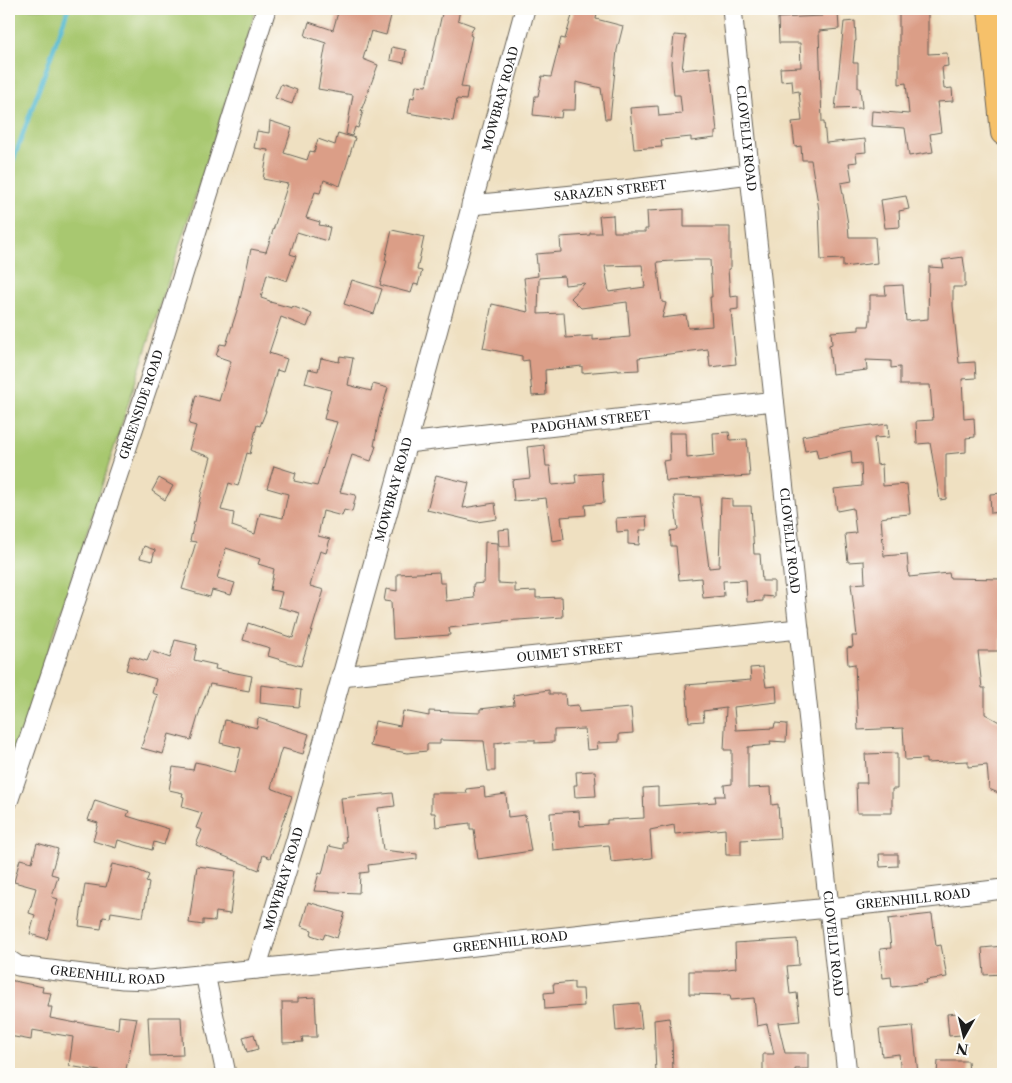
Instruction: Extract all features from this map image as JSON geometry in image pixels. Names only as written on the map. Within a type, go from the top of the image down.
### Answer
[{"type":"main road","points":[[990,9],[1003,133]]},
{"type":"street","name":"GREENSIDE ROAD","points":[[9,799],[157,358],[266,9]]},
{"type":"street","name":"MOWBRAY ROAD","points":[[256,969],[296,840],[407,443],[525,9]]},
{"type":"street","name":"CLOVELLY ROAD","points":[[732,9],[847,1074]]},
{"type":"street","name":"SARAZEN STREET","points":[[471,205],[624,190],[750,174]]},
{"type":"street","name":"PADGHAM STREET","points":[[407,443],[774,401]]},
{"type":"street","name":"OUIMET STREET","points":[[341,676],[799,629]]},
{"type":"street","name":"GREENHILL ROAD","points":[[12,965],[136,980],[150,980],[1003,889]]},
{"type":"street","points":[[205,974],[226,1074]]},
{"type":"green space","points":[[9,9],[256,9],[9,773]]},
{"type":"building","points":[[339,9],[379,9],[392,12],[386,35],[371,31],[363,59],[378,65],[361,111],[363,111],[358,128],[355,127],[352,136],[346,134],[353,95],[318,89],[326,43],[305,36],[309,22],[333,30]]},
{"type":"building","points":[[443,9],[460,9],[458,20],[474,26],[470,35],[472,36],[461,87],[468,88],[466,100],[457,99],[453,121],[408,113],[411,97],[414,98],[416,85],[426,86]]},
{"type":"building","points":[[574,9],[598,9],[596,19],[623,26],[617,50],[610,119],[605,119],[601,88],[576,82],[575,110],[562,110],[561,118],[533,115],[535,96],[538,96],[542,76],[551,77],[561,38],[565,39]]},
{"type":"building","points":[[899,10],[928,10],[928,54],[947,53],[948,66],[942,67],[944,89],[952,88],[953,101],[937,102],[941,132],[930,134],[933,152],[909,156],[905,128],[871,126],[872,111],[909,114],[906,83],[899,84]]},
{"type":"building","points":[[838,12],[839,29],[819,31],[822,122],[824,122],[826,143],[865,139],[866,152],[856,153],[857,162],[849,163],[852,181],[841,183],[849,237],[875,237],[877,263],[843,267],[843,259],[821,260],[819,210],[811,160],[802,160],[801,146],[795,147],[792,122],[802,121],[799,91],[793,92],[792,80],[781,81],[780,68],[801,67],[800,43],[779,43],[778,18],[822,16],[821,13]]},
{"type":"building","points":[[855,21],[856,41],[853,63],[858,63],[858,88],[860,88],[862,108],[835,109],[844,22]]},
{"type":"building","points":[[674,35],[686,36],[682,70],[710,67],[717,132],[715,132],[715,138],[691,141],[691,137],[661,140],[662,147],[634,149],[630,108],[658,106],[659,116],[682,114],[680,95],[674,95],[671,63]]},
{"type":"building","points":[[392,47],[406,50],[404,63],[390,60]]},
{"type":"building","points":[[281,84],[297,90],[292,104],[275,98]]},
{"type":"building","points":[[270,121],[292,128],[284,153],[307,160],[310,151],[314,152],[318,139],[335,145],[338,133],[355,138],[340,186],[324,180],[320,193],[315,192],[306,218],[320,222],[319,225],[330,227],[327,241],[297,232],[290,254],[296,256],[287,281],[267,274],[261,298],[292,308],[292,306],[312,314],[307,327],[281,317],[269,353],[287,359],[283,372],[277,370],[266,411],[260,426],[257,425],[250,454],[247,453],[238,486],[229,483],[221,510],[234,513],[232,526],[255,534],[260,513],[283,518],[288,494],[267,488],[274,466],[296,473],[294,481],[317,486],[337,422],[324,419],[331,390],[305,383],[309,369],[318,371],[321,358],[339,362],[340,356],[353,358],[348,385],[371,391],[373,384],[388,388],[379,418],[374,446],[376,446],[371,461],[352,455],[340,492],[356,495],[352,512],[344,510],[342,516],[323,511],[318,536],[330,539],[326,553],[320,551],[310,586],[324,590],[301,666],[268,656],[270,648],[243,640],[248,623],[293,638],[300,613],[278,607],[282,592],[270,590],[274,569],[258,564],[260,559],[226,548],[217,578],[235,583],[231,595],[212,590],[210,597],[182,589],[196,542],[190,541],[211,457],[189,450],[196,426],[189,424],[196,395],[219,401],[231,361],[216,356],[220,344],[226,345],[239,304],[251,249],[266,252],[288,184],[263,179],[268,150],[254,148],[257,131],[269,133]]},
{"type":"building","points":[[906,196],[909,209],[899,211],[900,227],[885,228],[881,200]]},
{"type":"building","points":[[684,209],[684,227],[730,227],[730,269],[728,269],[730,297],[738,296],[738,309],[731,310],[736,364],[710,367],[708,349],[638,358],[639,370],[582,373],[582,366],[545,370],[546,395],[532,396],[529,360],[522,361],[522,356],[483,348],[492,304],[528,312],[524,278],[538,276],[536,254],[561,252],[560,237],[601,233],[599,216],[613,215],[614,232],[645,232],[645,229],[648,229],[647,211]],"holes":[[[710,260],[712,326],[688,328],[686,315],[662,318],[666,303],[662,302],[657,262]],[[642,265],[645,287],[609,292],[605,266]],[[564,276],[565,285],[585,283],[571,298],[581,308],[627,302],[630,337],[593,340],[593,336],[566,338],[564,313],[538,314],[539,278]]]},
{"type":"building","points":[[392,230],[424,237],[417,270],[422,271],[418,285],[414,284],[411,293],[380,285],[387,260],[385,260]]},
{"type":"building","points":[[963,257],[965,287],[953,287],[953,306],[959,363],[975,362],[976,378],[962,379],[964,419],[974,418],[975,437],[966,438],[966,452],[946,454],[946,499],[940,500],[930,443],[917,444],[916,421],[933,420],[930,385],[900,385],[900,367],[891,368],[891,361],[866,360],[867,370],[832,374],[829,345],[832,344],[831,332],[859,330],[859,326],[869,326],[870,295],[886,295],[885,286],[903,285],[906,321],[928,319],[929,267],[944,268],[942,260]]},
{"type":"building","points":[[352,280],[382,289],[374,314],[344,304]]},
{"type":"building","points":[[888,424],[889,437],[874,438],[877,465],[882,464],[883,486],[907,484],[910,514],[881,518],[884,556],[907,554],[909,577],[949,573],[950,578],[1003,579],[1000,651],[978,651],[982,688],[985,688],[985,714],[1003,724],[1003,795],[989,789],[987,765],[968,767],[968,761],[926,763],[926,759],[905,760],[903,728],[858,730],[855,664],[848,665],[847,648],[853,647],[852,636],[857,636],[851,584],[865,583],[864,561],[848,562],[845,534],[856,533],[853,508],[837,511],[834,489],[862,486],[861,463],[852,464],[851,451],[818,458],[816,449],[805,451],[802,436],[841,429]]},
{"type":"building","points":[[729,432],[730,440],[747,439],[750,476],[666,481],[663,461],[670,460],[669,433],[686,433],[687,458],[714,455],[713,433]]},
{"type":"building","points":[[544,445],[546,466],[550,466],[552,485],[576,483],[575,475],[602,473],[604,503],[585,505],[586,515],[561,517],[564,539],[552,541],[546,498],[514,501],[512,480],[530,478],[527,447]]},
{"type":"building","points":[[436,475],[469,483],[463,508],[495,503],[497,519],[477,522],[427,510]]},
{"type":"building","points":[[159,478],[173,486],[165,500],[152,491]]},
{"type":"building","points":[[1003,493],[1003,512],[991,513],[990,494]]},
{"type":"building","points":[[674,496],[700,497],[709,568],[719,567],[721,498],[732,499],[732,506],[751,506],[754,554],[760,554],[762,581],[774,581],[774,597],[763,596],[763,601],[747,602],[746,580],[723,581],[724,596],[703,598],[701,578],[679,580],[676,546],[671,546],[670,531],[678,530]]},
{"type":"building","points":[[646,516],[647,530],[640,530],[639,545],[628,544],[628,531],[617,532],[616,518]]},
{"type":"building","points":[[509,529],[510,546],[499,546],[498,530]]},
{"type":"building","points":[[485,542],[498,543],[498,583],[515,584],[515,592],[536,591],[536,598],[562,597],[563,617],[503,621],[449,628],[450,635],[393,639],[391,602],[384,601],[386,589],[397,591],[397,574],[439,572],[440,583],[445,583],[446,601],[474,598],[473,584],[484,583]]},
{"type":"building","points":[[144,546],[155,550],[152,561],[140,558]]},
{"type":"building","points":[[175,640],[197,645],[194,660],[216,665],[215,669],[252,676],[249,691],[210,684],[191,740],[169,734],[163,754],[141,748],[158,695],[152,693],[156,679],[126,670],[130,656],[147,661],[151,651],[170,658]]},
{"type":"building","points":[[763,667],[766,687],[776,686],[777,702],[734,707],[736,730],[774,728],[775,723],[787,724],[786,742],[770,741],[771,745],[748,747],[748,788],[771,787],[772,805],[778,804],[780,838],[741,840],[741,855],[726,855],[725,829],[675,834],[674,825],[650,830],[652,858],[611,862],[609,845],[553,850],[550,813],[579,811],[580,826],[607,824],[607,820],[644,818],[643,788],[658,787],[658,806],[716,802],[715,796],[725,796],[724,785],[732,784],[732,750],[724,750],[726,708],[703,711],[704,721],[689,722],[686,685],[751,680],[750,668]]},
{"type":"building","points":[[261,685],[301,690],[299,707],[260,703]]},
{"type":"building","points":[[549,690],[549,694],[565,694],[566,706],[578,705],[579,712],[631,708],[633,733],[619,734],[619,742],[597,743],[598,749],[587,750],[585,729],[554,730],[554,742],[535,743],[535,740],[518,740],[495,743],[495,771],[488,771],[484,741],[440,740],[440,744],[427,744],[427,751],[407,753],[370,746],[375,721],[400,726],[403,711],[429,716],[429,711],[480,713],[480,709],[514,705],[513,695]]},
{"type":"building","points":[[258,718],[309,734],[303,754],[282,748],[280,753],[271,788],[292,796],[270,858],[263,855],[259,870],[196,845],[202,830],[196,828],[202,813],[182,807],[183,793],[169,790],[173,767],[193,770],[195,762],[235,773],[241,748],[220,743],[225,720],[257,728]]},
{"type":"building","points":[[897,753],[897,789],[892,789],[892,813],[857,813],[856,783],[867,783],[865,754]]},
{"type":"building","points":[[595,771],[596,796],[575,797],[574,785],[577,785],[576,772]]},
{"type":"building","points":[[484,787],[485,797],[506,794],[508,817],[525,815],[531,851],[478,859],[474,829],[470,829],[470,823],[436,827],[435,813],[431,813],[431,793],[467,793],[466,789]]},
{"type":"building","points":[[393,793],[395,806],[378,808],[383,850],[417,854],[417,859],[368,865],[369,872],[360,873],[359,893],[314,891],[319,873],[322,874],[329,846],[343,849],[343,842],[346,842],[341,798]]},
{"type":"building","points":[[95,800],[129,811],[127,816],[169,829],[164,845],[154,842],[152,850],[118,840],[116,848],[93,841],[98,823],[88,820]]},
{"type":"building","points":[[37,843],[58,849],[51,874],[58,876],[52,897],[58,899],[47,939],[30,934],[35,915],[29,913],[36,888],[14,882],[20,859],[32,862]]},
{"type":"building","points":[[879,854],[898,854],[898,866],[880,867]]},
{"type":"building","points":[[112,864],[135,869],[149,875],[146,882],[149,883],[143,917],[111,912],[110,918],[103,917],[101,929],[79,926],[85,884],[106,887]]},
{"type":"building","points":[[197,866],[236,871],[230,914],[216,912],[215,921],[203,920],[203,925],[189,923]]},
{"type":"building","points":[[308,902],[345,913],[337,938],[325,934],[323,939],[311,935],[312,930],[301,926]]},
{"type":"building","points":[[932,914],[936,946],[941,945],[947,977],[926,980],[927,983],[892,987],[891,977],[883,978],[880,949],[891,948],[888,919]]},
{"type":"building","points":[[797,939],[799,965],[787,966],[790,994],[797,993],[800,1021],[778,1023],[785,1053],[808,1053],[808,1069],[795,1069],[795,1074],[763,1074],[763,1054],[774,1054],[767,1024],[757,1026],[754,998],[731,1000],[730,995],[689,994],[689,971],[720,971],[736,968],[735,943]]},
{"type":"building","points":[[1003,946],[1003,974],[984,975],[982,948]]},
{"type":"building","points":[[9,980],[43,987],[42,992],[51,993],[48,1007],[52,1007],[50,1018],[118,1029],[119,1016],[137,1018],[125,1074],[69,1066],[73,1037],[32,1030],[31,1040],[9,1036]]},
{"type":"building","points":[[574,982],[574,989],[583,989],[584,1006],[545,1009],[544,993],[554,992],[553,984]]},
{"type":"building","points":[[315,997],[317,1037],[302,1037],[303,1042],[283,1043],[282,1002],[298,1002],[298,998]]},
{"type":"building","points":[[639,1003],[642,1028],[616,1031],[614,1005]]},
{"type":"building","points":[[958,1013],[961,1035],[949,1036],[947,1014]]},
{"type":"building","points":[[148,1017],[181,1017],[183,1055],[150,1056]]},
{"type":"building","points":[[669,1018],[672,1038],[673,1074],[656,1074],[654,1020]]},
{"type":"building","points":[[913,1026],[918,1074],[901,1074],[899,1054],[882,1056],[879,1029]]},
{"type":"building","points":[[254,1034],[258,1049],[247,1052],[243,1037]]},
{"type":"building","points":[[938,1061],[968,1061],[969,1073],[937,1074]]},
{"type":"waterway","points":[[9,172],[68,9]]}]
